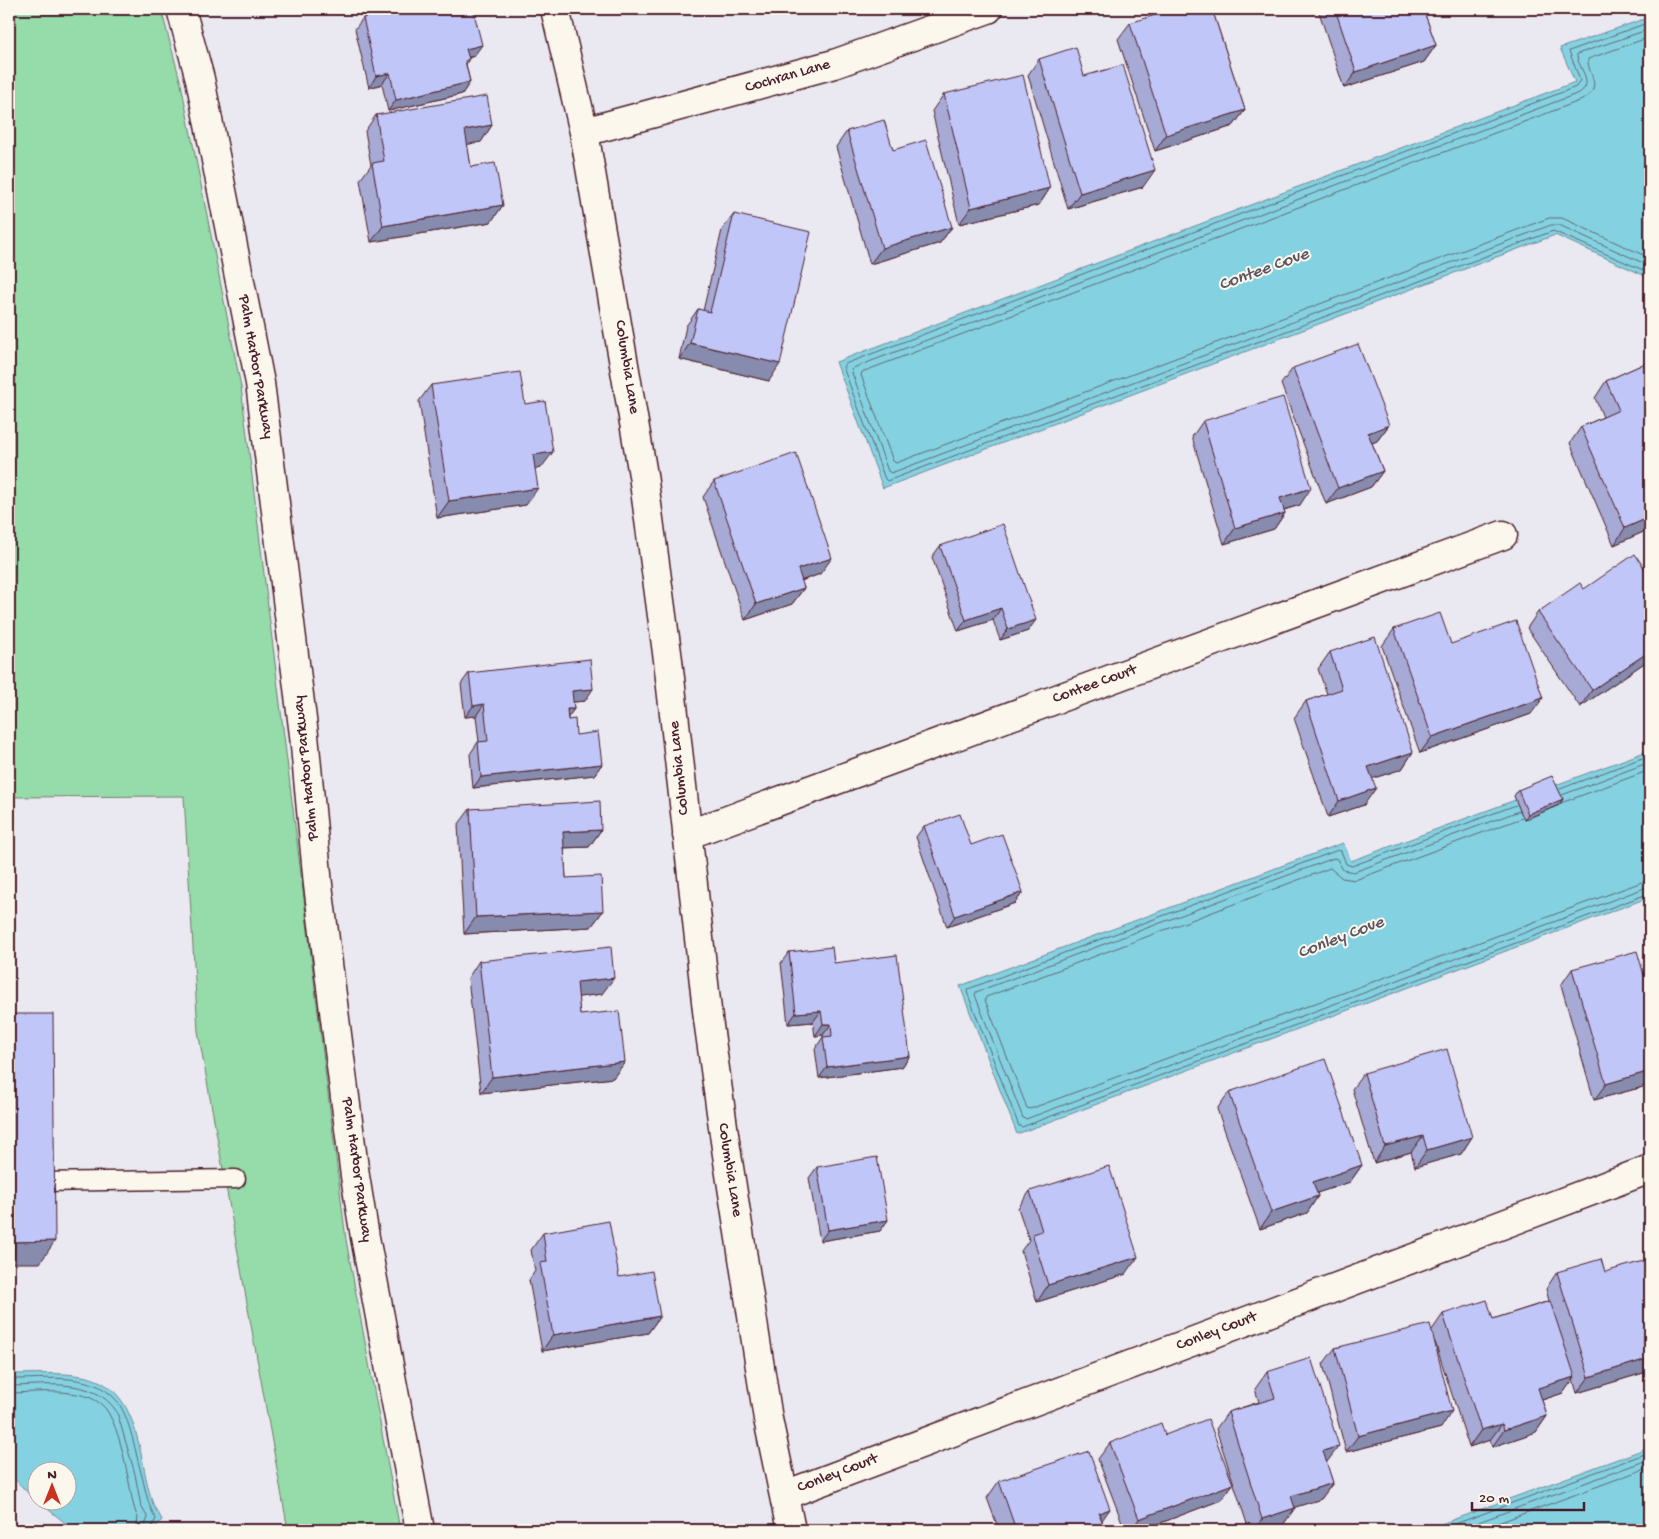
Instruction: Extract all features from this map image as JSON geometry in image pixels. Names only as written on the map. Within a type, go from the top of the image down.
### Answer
[{"type":"street","name":"Palm Harbor Parkway","points":[[181,9],[200,79],[260,382],[304,735],[318,885],[356,1176],[366,1247],[420,1530]]},
{"type":"street","name":"Columbia Lane","points":[[554,9],[584,132],[643,475],[668,660],[726,1148],[768,1419],[791,1530]]},
{"type":"street","name":"Cochran Lane","points":[[584,132],[834,64],[988,9]]},
{"type":"street","name":"Contee Court","points":[[688,835],[1503,535]]},
{"type":"street","name":"Conley Court","points":[[784,1495],[1650,1169]]},
{"type":"lane","points":[[40,1182],[236,1179]]},
{"type":"green space","points":[[9,9],[161,9],[181,84],[241,387],[346,1240],[400,1530],[288,1530],[198,1031],[184,796],[9,797]]},
{"type":"water","name":"Contee Cove","points":[[1650,17],[1650,278],[1555,235],[883,488],[836,362],[1575,82],[1560,48]]},
{"type":"water","name":"Conley Cove","points":[[1650,750],[1650,897],[1017,1134],[960,986],[1343,843],[1351,861]]},
{"type":"water","points":[[9,1374],[82,1376],[102,1382],[116,1394],[127,1409],[134,1426],[153,1504],[162,1520],[153,1530],[74,1530],[52,1512],[78,1512],[78,1462],[28,1462],[28,1493],[9,1473]]},
{"type":"water","points":[[1650,1447],[1650,1530],[1425,1530]]},
{"type":"building","points":[[375,9],[473,9],[482,45],[466,49],[469,59],[465,61],[470,82],[396,100],[390,73],[376,76],[363,18],[376,14]]},
{"type":"building","points":[[1170,9],[1212,9],[1245,110],[1166,135],[1130,23]]},
{"type":"building","points":[[1335,9],[1423,9],[1436,45],[1356,72]]},
{"type":"building","points":[[1076,47],[1084,76],[1123,65],[1155,170],[1080,193],[1039,59]]},
{"type":"building","points":[[1023,75],[1050,188],[971,208],[944,94]]},
{"type":"building","points":[[487,96],[492,125],[465,130],[471,167],[495,163],[503,205],[383,226],[372,163],[384,161],[376,115]]},
{"type":"building","points":[[884,120],[893,150],[926,140],[952,227],[882,248],[847,131]]},
{"type":"building","points":[[734,214],[811,232],[780,364],[690,343],[698,309],[710,312]]},
{"type":"building","points":[[1358,344],[1389,425],[1368,433],[1383,471],[1338,488],[1293,368]]},
{"type":"building","points":[[1650,361],[1650,517],[1625,528],[1581,427],[1619,410],[1606,381]]},
{"type":"building","points":[[520,372],[525,404],[545,401],[553,452],[533,455],[538,488],[449,501],[431,385]]},
{"type":"building","points":[[1283,397],[1311,488],[1280,498],[1285,513],[1235,528],[1203,421]]},
{"type":"building","points":[[796,453],[832,558],[798,569],[804,588],[756,604],[714,481]]},
{"type":"building","points":[[1003,524],[1036,620],[1008,629],[1001,608],[966,620],[940,546]]},
{"type":"building","points":[[1635,554],[1650,577],[1650,651],[1592,690],[1538,612],[1580,583],[1584,589]]},
{"type":"building","points":[[1440,613],[1451,644],[1516,621],[1543,698],[1432,737],[1394,629]]},
{"type":"building","points":[[1375,637],[1413,752],[1368,767],[1376,788],[1339,801],[1306,701],[1342,689],[1330,652]]},
{"type":"building","points":[[590,659],[593,689],[572,691],[574,709],[567,709],[568,720],[575,719],[576,735],[598,732],[602,764],[481,777],[478,742],[488,741],[484,704],[473,706],[469,673]]},
{"type":"building","points":[[1552,776],[1563,799],[1528,814],[1518,790]]},
{"type":"building","points":[[600,801],[601,830],[563,832],[566,878],[601,876],[603,911],[476,917],[470,809]]},
{"type":"building","points":[[960,814],[971,845],[1002,834],[1023,892],[955,916],[924,826]]},
{"type":"building","points":[[611,947],[614,978],[577,982],[580,1015],[619,1011],[625,1062],[492,1077],[479,961]]},
{"type":"building","points":[[832,947],[834,963],[897,955],[910,1056],[827,1067],[823,1037],[832,1036],[831,1024],[823,1024],[821,1011],[796,1013],[789,952]]},
{"type":"building","points":[[1637,951],[1644,975],[1650,974],[1650,1071],[1606,1084],[1572,969]]},
{"type":"building","points":[[9,1014],[53,1014],[55,1241],[9,1242]]},
{"type":"building","points":[[1447,1049],[1472,1137],[1427,1150],[1423,1136],[1385,1146],[1364,1073]]},
{"type":"building","points":[[1325,1059],[1362,1165],[1313,1182],[1318,1196],[1271,1212],[1229,1092]]},
{"type":"building","points":[[877,1157],[888,1220],[828,1230],[817,1167]]},
{"type":"building","points":[[1109,1166],[1138,1257],[1048,1285],[1032,1234],[1042,1231],[1030,1191]]},
{"type":"building","points":[[609,1221],[619,1277],[652,1271],[660,1316],[553,1335],[540,1263],[547,1262],[543,1233]]},
{"type":"building","points":[[1601,1259],[1605,1272],[1650,1259],[1650,1358],[1589,1377],[1557,1272]]},
{"type":"building","points":[[1487,1300],[1493,1319],[1550,1301],[1575,1377],[1538,1388],[1547,1416],[1504,1430],[1502,1424],[1481,1430],[1443,1314]]},
{"type":"building","points":[[1430,1324],[1452,1411],[1358,1436],[1335,1348]]},
{"type":"building","points":[[1311,1358],[1339,1446],[1323,1451],[1333,1483],[1291,1496],[1295,1508],[1262,1519],[1228,1412],[1275,1398],[1267,1372]]},
{"type":"building","points":[[1208,1419],[1233,1484],[1139,1519],[1110,1443],[1161,1423],[1165,1435]]},
{"type":"building","points":[[1089,1451],[1110,1509],[1099,1513],[1105,1530],[1016,1530],[999,1481]]}]
